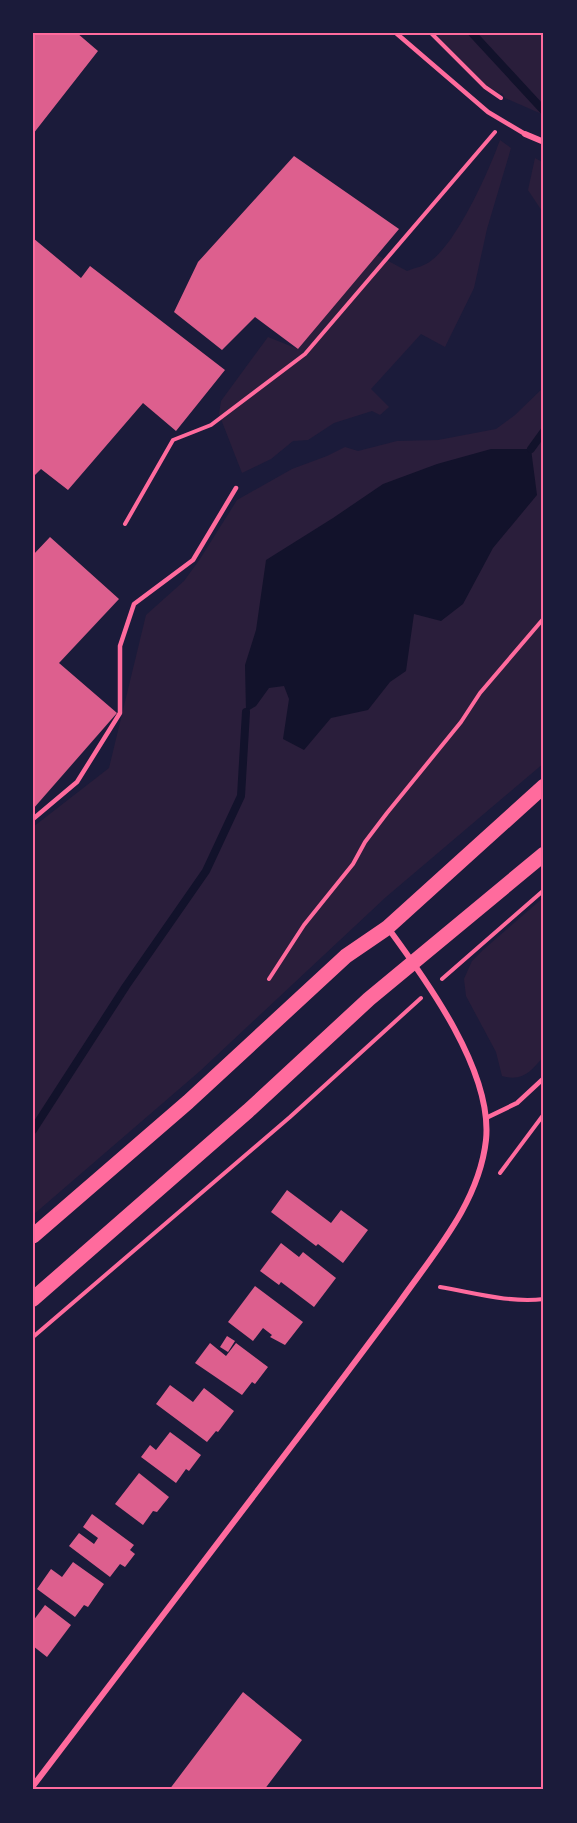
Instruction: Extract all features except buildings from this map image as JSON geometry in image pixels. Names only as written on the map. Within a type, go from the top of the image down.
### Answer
[{"type":"main road","points":[[33,1236],[188,1102],[346,956],[387,928],[544,786]]},
{"type":"main road","points":[[33,1299],[248,1111],[369,999],[544,854]]},
{"type":"street","points":[[525,134],[544,142]]},
{"type":"street","points":[[33,1786],[356,1362],[459,1217],[473,1192],[486,1139],[486,1118],[478,1084],[462,1044],[413,962],[387,928]]},
{"type":"lane","points":[[396,33],[488,112],[525,134]]},
{"type":"lane","points":[[33,819],[77,782],[120,713],[120,646],[134,604],[193,560],[236,488]]},
{"type":"lane","points":[[486,1118],[517,1103],[544,1078]]},
{"type":"path","points":[[430,33],[485,87],[501,98]]},
{"type":"path","points":[[125,524],[173,440],[211,425],[304,354],[503,122]]},
{"type":"path","points":[[269,979],[304,925],[353,864],[365,842],[461,722],[480,693],[544,618]]},
{"type":"path","points":[[472,952],[544,890]]},
{"type":"path","points":[[33,1337],[290,1117],[395,1022]]},
{"type":"path","points":[[500,1173],[544,1114]]},
{"type":"path","points":[[441,1287],[499,1298],[529,1301],[544,1299]]},
{"type":"shaded area","points":[[435,33],[539,33],[544,38],[544,115],[505,98],[502,93],[486,85]]},
{"type":"shaded area","points":[[500,140],[511,148],[487,229],[474,288],[445,347],[421,334],[371,389],[389,407],[380,415],[372,411],[334,423],[308,440],[293,441],[271,459],[242,473],[219,414],[221,401],[268,337],[298,349],[377,255],[407,271],[432,260],[452,237],[462,221],[481,186]]},
{"type":"shaded area","points":[[535,158],[544,163],[544,210],[542,211],[528,190]]},
{"type":"shaded area","points":[[544,387],[544,763],[386,897],[200,1071],[33,1215],[33,827],[109,768],[146,615],[184,581],[237,500],[292,469],[345,447],[358,451],[397,441],[438,440],[496,429],[515,415]]},
{"type":"shaded area","points":[[491,449],[531,449],[537,495],[493,548],[463,604],[441,621],[414,614],[406,671],[390,682],[368,710],[331,718],[304,750],[283,739],[289,699],[284,686],[269,688],[256,706],[246,712],[245,665],[256,630],[266,560],[383,484],[437,464]]},
{"type":"shaded area","points":[[544,897],[544,1056],[526,1074],[516,1078],[502,1076],[496,1052],[466,996],[464,979],[472,961]]},
{"type":"waterway","points":[[472,33],[544,111]]},
{"type":"waterway","points":[[531,449],[544,431]]},
{"type":"waterway","points":[[33,1130],[126,986],[206,871],[241,796],[246,712]]}]
